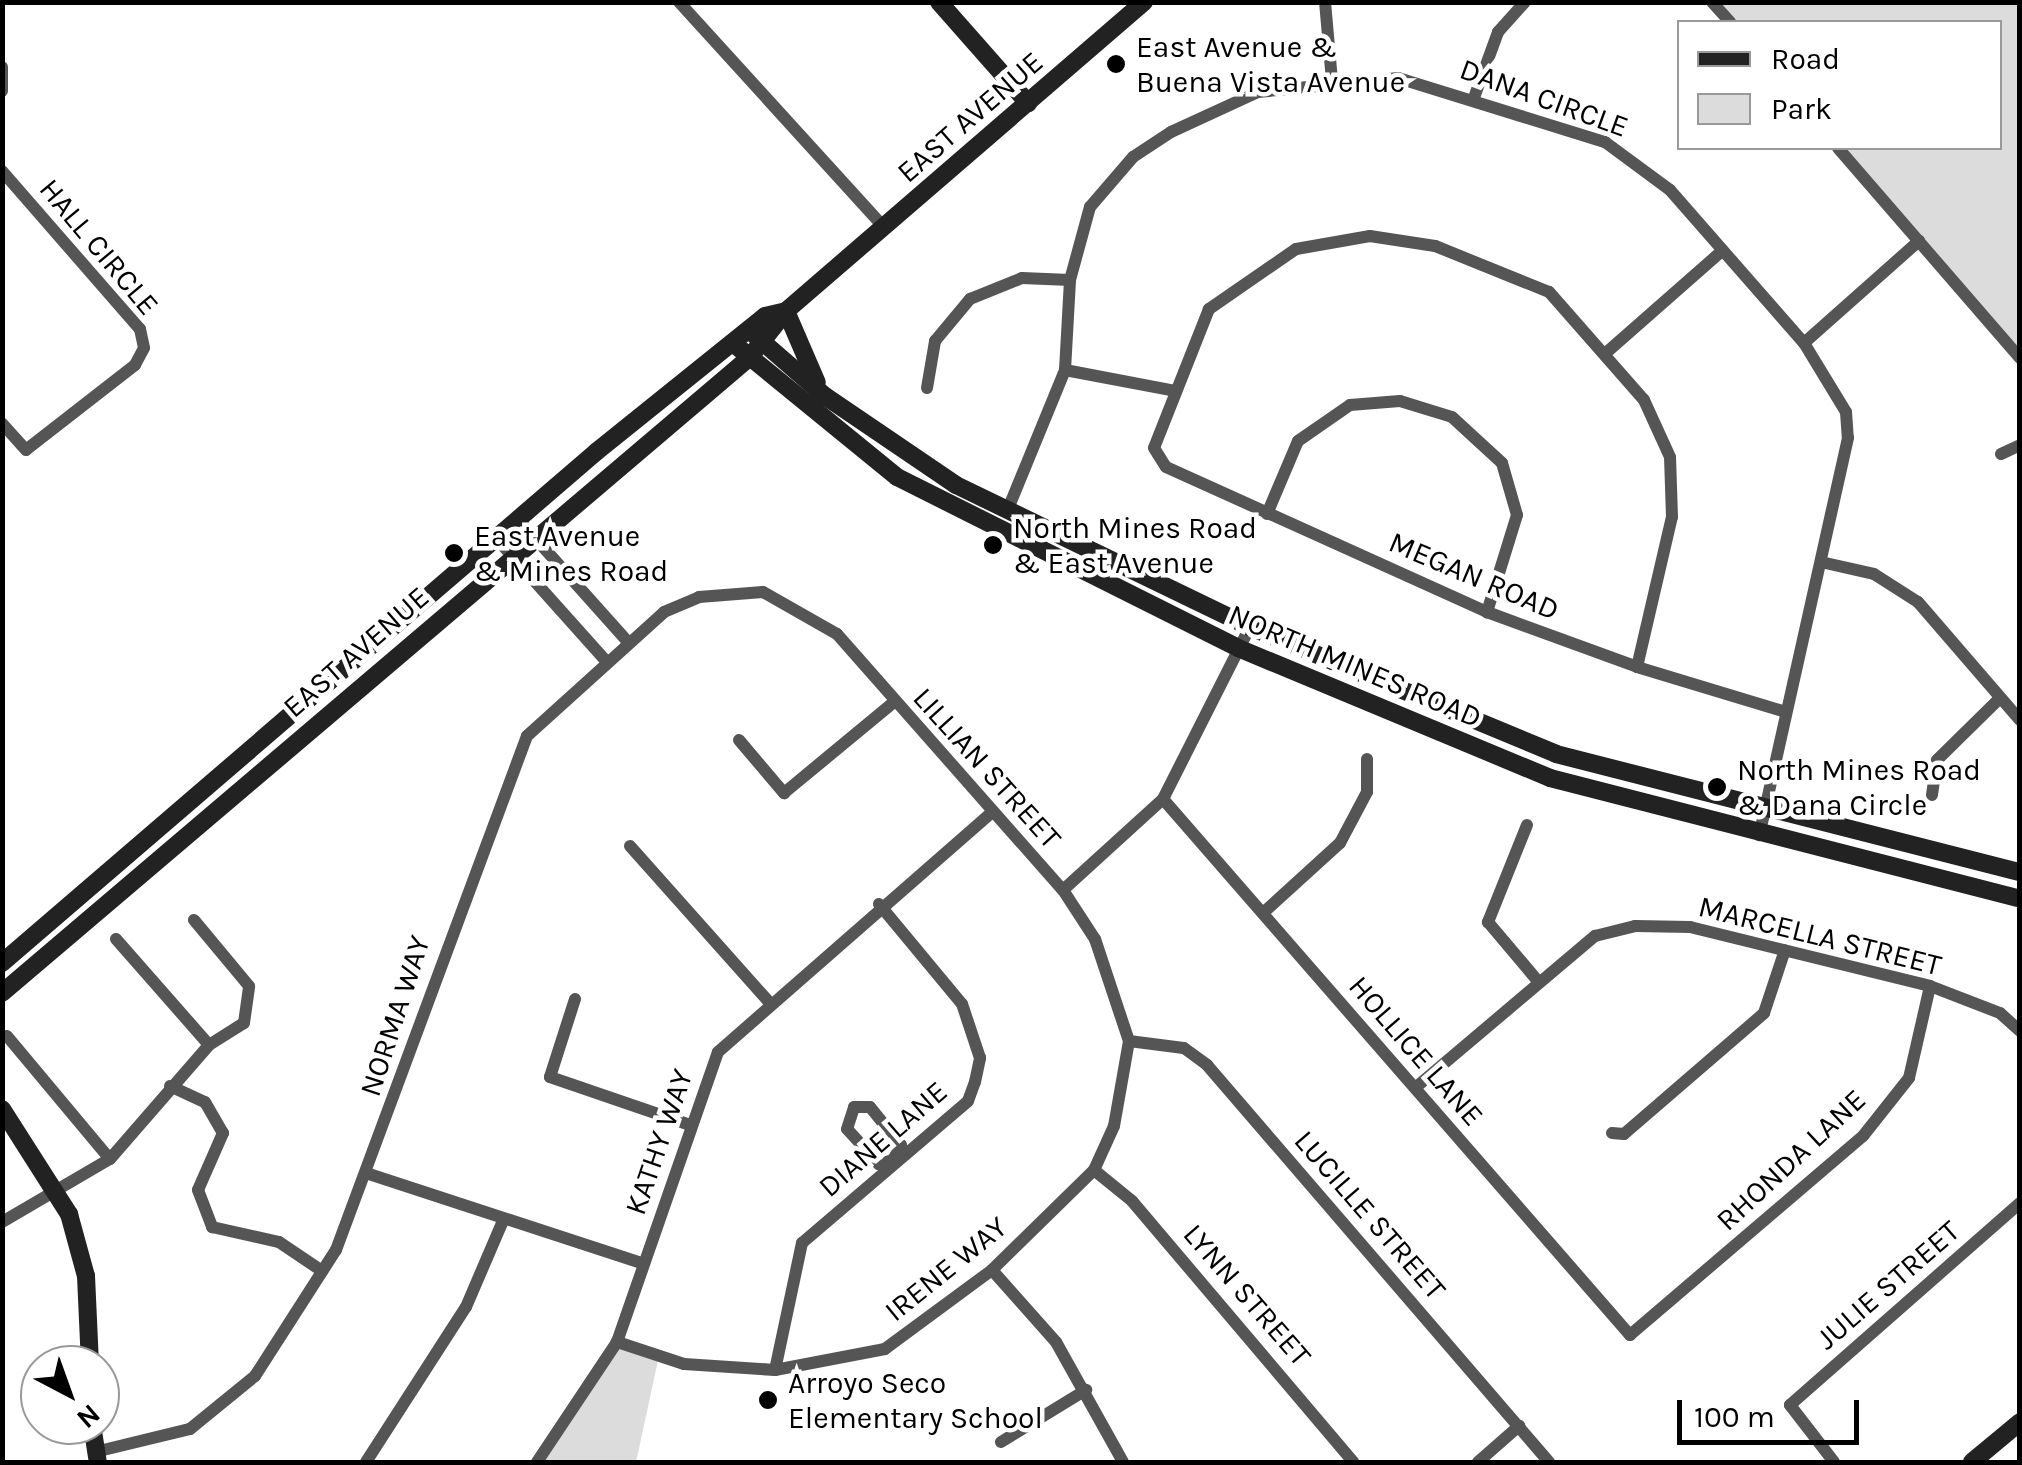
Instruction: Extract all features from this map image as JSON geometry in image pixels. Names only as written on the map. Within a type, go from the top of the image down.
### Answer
[{"type":"main road","points":[[939,2],[1028,103]]},
{"type":"main road","name":"EAST AVENUE","points":[[2,993],[511,554],[756,351],[786,311],[1144,2]]},
{"type":"main road","name":"EAST AVENUE","points":[[2,963],[518,519],[749,330],[786,311]]},
{"type":"main road","points":[[786,311],[796,350],[825,396]]},
{"type":"main road","name":"NORTH MINES ROAD","points":[[749,330],[756,351],[892,473],[1238,648],[1550,778],[2020,899]]},
{"type":"main road","name":"NORTH MINES ROAD","points":[[734,344],[756,351],[1008,509],[1250,627],[1556,754],[1764,810],[2020,872]]},
{"type":"main road","points":[[892,473],[987,514],[1008,509]]},
{"type":"main road","points":[[2,1108],[59,1192],[86,1276],[89,1345]]},
{"type":"main road","points":[[1972,1462],[2020,1422]]},
{"type":"street","points":[[679,2],[884,227]]},
{"type":"street","points":[[1325,2],[1332,80]]},
{"type":"street","points":[[1475,94],[1498,32],[1525,2]]},
{"type":"street","points":[[2,67],[2,92]]},
{"type":"street","name":"DANA CIRCLE","points":[[1008,509],[1066,370],[1070,280],[1090,207],[1133,157],[1258,92],[1332,80],[1398,78],[1475,94],[1627,152],[1722,250],[1804,343],[1846,412],[1822,562],[1784,711],[1760,834]]},
{"type":"street","points":[[1840,150],[2020,358]]},
{"type":"street","name":"HALL CIRCLE","points":[[2,171],[140,328],[144,348],[135,364],[26,450],[2,424]]},
{"type":"street","points":[[1066,370],[1171,390],[1192,334],[1228,289],[1296,250],[1370,236],[1434,246],[1527,280],[1607,352],[1658,425],[1674,492],[1638,666]]},
{"type":"street","points":[[1804,343],[1919,241]]},
{"type":"street","points":[[1607,352],[1722,250]]},
{"type":"street","points":[[927,388],[935,341],[970,299],[1022,278],[1070,280]]},
{"type":"street","name":"MEGAN ROAD","points":[[1171,390],[1157,458],[1267,514],[1487,612],[1638,666],[1784,711]]},
{"type":"street","points":[[1267,514],[1298,441],[1327,418],[1379,399],[1442,412],[1491,446],[1511,484],[1515,536],[1487,612]]},
{"type":"street","points":[[2001,454],[2020,445]]},
{"type":"street","points":[[518,519],[626,640]]},
{"type":"street","points":[[496,538],[604,658]]},
{"type":"street","points":[[1822,562],[1896,585],[2020,720]]},
{"type":"street","name":"NORMA WAY","points":[[96,1457],[190,1429],[255,1376],[322,1272],[369,1174],[512,765],[527,736],[604,658],[664,612],[740,590]]},
{"type":"street","name":"LILLIAN STREET","points":[[740,590],[763,592],[838,634],[1063,890],[1095,940],[1129,1041]]},
{"type":"street","points":[[1063,890],[1163,800],[1250,627]]},
{"type":"street","points":[[1932,795],[1937,760],[2000,698]]},
{"type":"street","points":[[739,740],[784,793],[894,702]]},
{"type":"street","points":[[1263,913],[1340,843],[1367,792],[1367,759]]},
{"type":"street","name":"HOLLICE LANE","points":[[1163,800],[1630,1336]]},
{"type":"street","name":"KATHY WAY","points":[[537,1462],[617,1342],[687,1124],[718,1052],[768,1001],[991,812]]},
{"type":"street","points":[[1527,825],[1488,922],[1537,980]]},
{"type":"street","points":[[630,846],[768,1001]]},
{"type":"street","name":"DIANE LANE","points":[[774,1370],[802,1243],[893,1160],[968,1101],[980,1058],[962,1004],[879,904]]},
{"type":"street","points":[[2,1222],[110,1159],[209,1046],[244,1024],[249,986],[194,920]]},
{"type":"street","name":"MARCELLA STREET","points":[[1415,1088],[1537,980],[1595,936],[1634,926],[1690,928],[1930,986],[2000,1012],[2020,1031]]},
{"type":"street","points":[[116,939],[209,1046]]},
{"type":"street","points":[[1612,1133],[1624,1134],[1764,1013],[1784,950]]},
{"type":"street","name":"RHONDA LANE","points":[[1630,1336],[1863,1136],[1909,1078],[1930,986]]},
{"type":"street","points":[[575,998],[550,1076],[687,1124]]},
{"type":"street","points":[[6,1036],[110,1159]]},
{"type":"street","name":"IRENE WAY","points":[[617,1342],[684,1364],[774,1370],[885,1349],[992,1270],[1094,1170],[1114,1126],[1129,1041]]},
{"type":"street","name":"LUCILLE STREET","points":[[1129,1041],[1184,1048],[1207,1065],[1549,1462]]},
{"type":"street","points":[[170,1086],[205,1102],[224,1132],[198,1190],[212,1227],[279,1242],[322,1272]]},
{"type":"street","points":[[854,1107],[870,1107],[901,1145],[893,1160],[879,1164],[847,1129],[854,1107]]},
{"type":"street","name":"LYNN STREET","points":[[1094,1170],[1145,1216],[1353,1462]]},
{"type":"street","points":[[369,1174],[502,1223],[644,1264]]},
{"type":"street","name":"JULIE STREET","points":[[1834,1462],[1790,1405],[2020,1203]]},
{"type":"street","points":[[366,1462],[466,1307],[502,1223]]},
{"type":"street","points":[[992,1270],[1086,1390],[1123,1462]]},
{"type":"street","points":[[1001,1442],[1086,1390]]},
{"type":"street","points":[[1478,1462],[1519,1426]]},
{"type":"green space","points":[[1712,3],[2019,3],[2019,358],[1840,150],[2002,150],[2002,20],[1728,20]]},
{"type":"green space","points":[[617,1342],[659,1356],[636,1462],[537,1462]]},
{"type":"place","name":"East Avenue & Buena Vista Avenue","points":[[1116,64]]},
{"type":"place","name":"North Mines Road & East Avenue","points":[[993,545]]},
{"type":"place","name":"East Avenue & Mines Road","points":[[454,553]]},
{"type":"place","name":"North Mines Road & Dana Circle","points":[[1717,787]]},
{"type":"place","name":"Arroyo Seco Elementary School","points":[[768,1400]]}]
